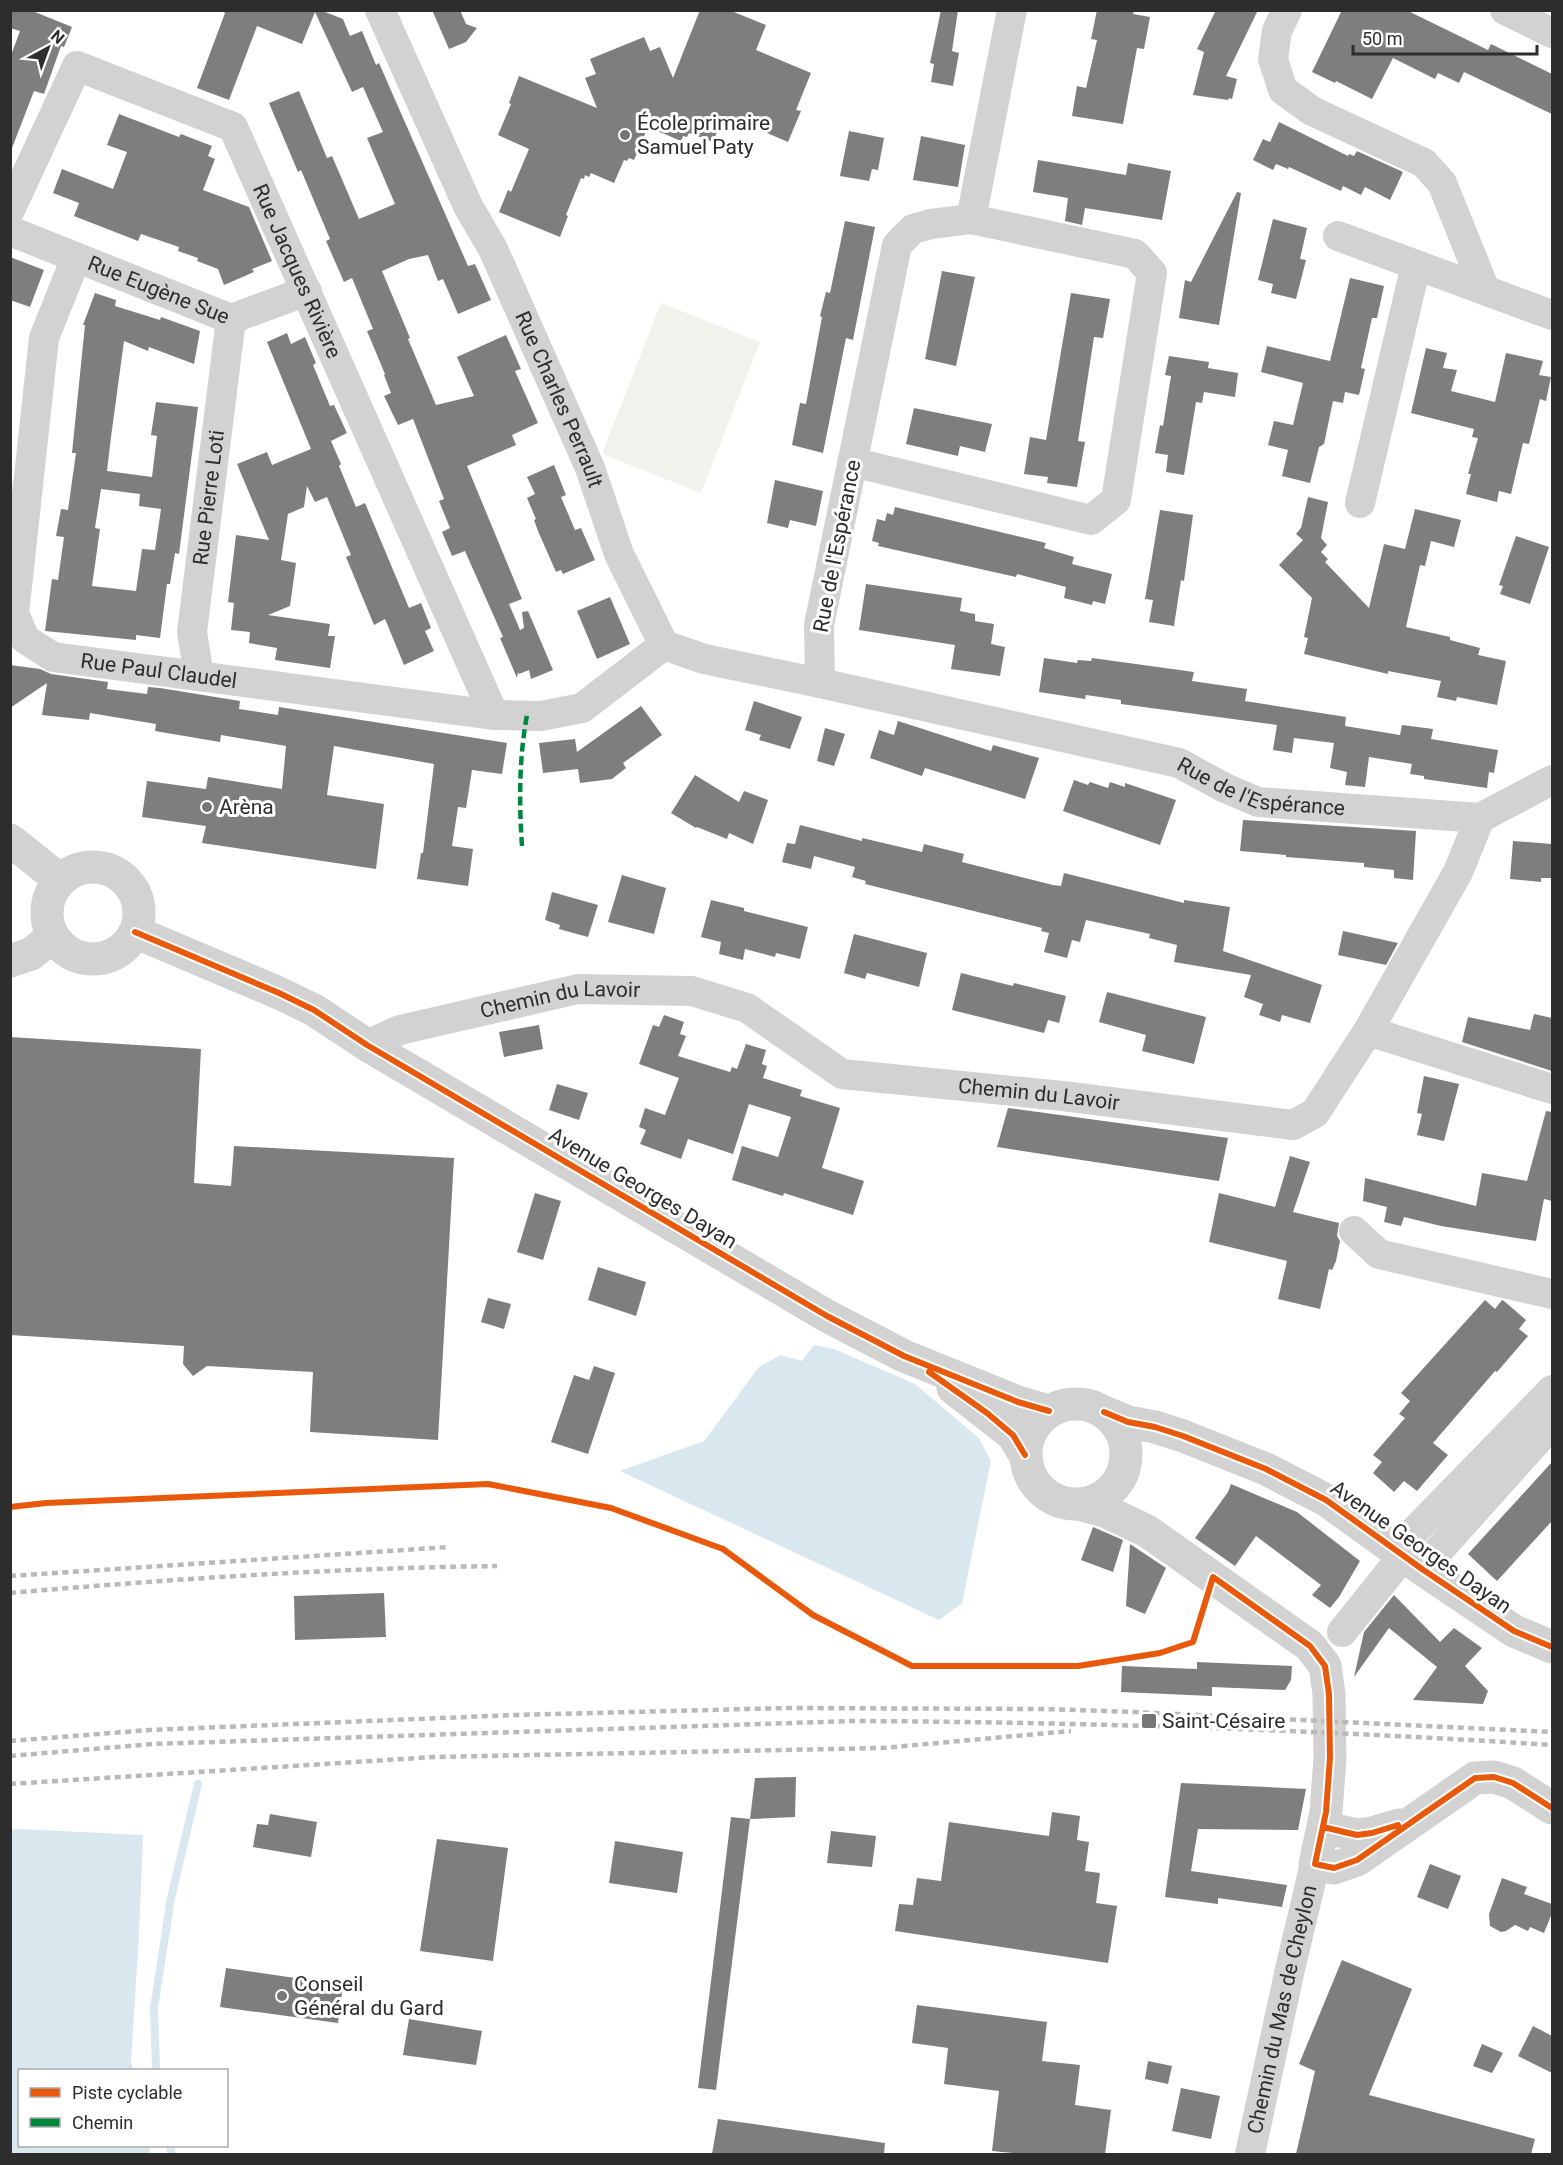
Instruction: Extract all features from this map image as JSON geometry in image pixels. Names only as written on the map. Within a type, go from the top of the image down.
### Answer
[{"type":"street","name":"Rue Charles Perrault","points":[[380,10],[468,206],[493,249],[590,468],[619,554],[664,645]]},
{"type":"street","points":[[971,219],[1012,10]]},
{"type":"street","points":[[1287,10],[1277,31],[1273,59],[1283,90],[1312,111],[1424,163],[1442,183],[1485,290]]},
{"type":"street","points":[[1505,10],[1552,33]]},
{"type":"street","name":"Rue Jacques Rivière","points":[[10,210],[76,66],[233,127],[494,715]]},
{"type":"street","name":"Rue de l'Espérance","points":[[852,462],[1091,520],[1116,500],[1152,273],[1135,254],[971,219],[931,224],[913,229],[897,245],[852,462],[819,625],[820,683],[1179,763],[1233,792],[1258,802],[1480,818]]},
{"type":"street","name":"Rue Eugène Sue","points":[[10,231],[231,320],[307,291]]},
{"type":"street","points":[[1338,236],[1552,315]]},
{"type":"street","name":"Rue Paul Claudel","points":[[76,258],[44,338],[14,614],[25,639],[53,657],[494,715],[540,716],[582,708],[664,645]]},
{"type":"street","points":[[1360,503],[1416,265]]},
{"type":"street","name":"Rue Pierre Loti","points":[[199,676],[192,632],[231,320]]},
{"type":"street","points":[[664,645],[704,659],[820,683]]},
{"type":"street","points":[[1480,818],[1552,780]]},
{"type":"street","name":"Chemin du Lavoir","points":[[367,1045],[400,1030],[578,989],[692,991],[747,1008],[842,1074],[1063,1096],[1293,1125],[1315,1113],[1368,1031],[1458,872],[1480,818]]},
{"type":"street","points":[[10,840],[60,880]]},
{"type":"street","points":[[93,867],[112,870],[127,881],[136,897],[139,915],[135,932],[125,946],[111,955],[95,959],[79,957],[64,949],[53,936],[48,922],[47,907],[51,893],[60,880],[75,870],[93,867]]},
{"type":"street","name":"Avenue Georges Dayan","points":[[135,932],[314,1010],[367,1045],[827,1316],[904,1356],[1018,1402],[1049,1411]]},
{"type":"street","points":[[10,961],[31,954],[53,936]]},
{"type":"street","points":[[1368,1031],[1552,1089]]},
{"type":"street","points":[[1354,1231],[1379,1254],[1552,1294]]},
{"type":"street","name":"Avenue Georges Dayan","points":[[904,1356],[987,1413],[1013,1435],[1025,1455]]},
{"type":"street","points":[[1342,1632],[1552,1390]]},
{"type":"street","points":[[1147,1531],[1122,1494],[1126,1452],[1124,1440],[1115,1423],[1104,1412],[1091,1406],[1067,1404],[1049,1411],[1034,1425],[1026,1443],[1025,1455],[1031,1478],[1041,1491],[1066,1504],[1082,1505],[1105,1511],[1147,1531],[1310,1646],[1325,1666],[1329,1694],[1330,1758],[1325,1819],[1315,1864],[1334,1868],[1357,1860],[1475,1778],[1494,1777],[1513,1783],[1552,1808]]},
{"type":"street","name":"Avenue Georges Dayan","points":[[1104,1412],[1128,1422],[1155,1427],[1266,1469],[1326,1500],[1514,1631],[1552,1647]]},
{"type":"street","points":[[1407,1558],[1552,1424]]},
{"type":"street","points":[[1082,1505],[1104,1497],[1143,1452],[1163,1441],[1182,1437]]},
{"type":"street","points":[[1325,1819],[1357,1834],[1372,1833],[1409,1822]]},
{"type":"street","name":"Chemin du Mas de Cheylon","points":[[1250,2154],[1315,1864]]},
{"type":"shaded area","points":[[661,303],[760,342],[701,493],[602,454]]},
{"type":"shaded area","points":[[814,1345],[834,1349],[915,1384],[979,1438],[991,1461],[962,1603],[939,1620],[620,1471],[704,1441],[759,1367],[781,1355],[802,1361]]},
{"type":"shaded area","points":[[10,1830],[143,1835],[131,2061],[133,2069],[18,2069],[18,2147],[149,2147],[150,2154],[11,2154]]},
{"type":"building","points":[[10,10],[30,10],[72,27],[64,47],[61,46],[44,94],[34,91],[12,148],[10,148],[10,58],[20,31],[10,28]]},
{"type":"building","points":[[221,10],[320,10],[343,19],[350,36],[362,31],[376,65],[379,63],[468,266],[475,264],[491,300],[458,314],[443,279],[438,281],[428,255],[409,259],[382,271],[436,405],[474,396],[457,357],[506,335],[521,369],[515,371],[538,423],[512,435],[516,445],[467,466],[522,599],[509,604],[520,630],[524,628],[522,612],[528,611],[553,670],[531,679],[529,670],[519,674],[518,672],[517,678],[500,638],[503,637],[465,551],[452,556],[442,532],[450,528],[439,501],[444,499],[413,419],[398,425],[384,396],[391,393],[367,331],[373,329],[352,278],[344,282],[326,241],[330,239],[269,103],[299,91],[327,158],[332,156],[359,219],[395,204],[367,138],[383,132],[363,87],[352,92],[315,12],[302,44],[257,26],[229,100],[197,88],[225,13]]},
{"type":"building","points":[[432,10],[460,10],[466,24],[477,28],[466,42],[449,49]]},
{"type":"building","points":[[700,10],[729,10],[766,25],[756,50],[811,73],[796,110],[801,111],[788,142],[767,133],[767,130],[732,116],[726,121],[722,119],[713,142],[689,133],[687,137],[683,136],[681,141],[648,127],[634,160],[629,158],[627,161],[624,160],[614,183],[591,173],[589,177],[585,175],[584,179],[581,178],[560,237],[499,212],[508,190],[511,192],[529,149],[498,135],[511,104],[509,103],[519,76],[597,108],[585,78],[596,74],[590,59],[644,37],[650,51],[660,47],[673,78]]},
{"type":"building","points":[[941,10],[958,10],[952,51],[959,53],[953,86],[931,82],[934,64],[930,63]]},
{"type":"building","points":[[1097,10],[1134,10],[1133,14],[1150,17],[1144,49],[1137,48],[1123,124],[1072,116],[1077,86],[1086,88],[1097,40],[1091,39]]},
{"type":"building","points":[[1216,10],[1258,10],[1226,76],[1237,79],[1232,99],[1228,100],[1193,95],[1204,52],[1197,49]]},
{"type":"building","points":[[1342,10],[1406,10],[1488,50],[1491,44],[1552,74],[1552,114],[1464,72],[1459,83],[1438,73],[1435,79],[1393,58],[1372,99],[1312,72]]},
{"type":"building","points":[[119,114],[179,137],[181,134],[212,146],[208,156],[215,159],[203,190],[249,207],[272,261],[224,285],[218,269],[197,261],[198,258],[178,251],[179,247],[141,234],[138,241],[74,216],[79,203],[53,193],[62,169],[113,189],[127,152],[107,145]]},
{"type":"building","points":[[1279,122],[1348,156],[1349,154],[1354,156],[1357,151],[1403,172],[1390,200],[1365,187],[1361,195],[1343,186],[1341,191],[1289,167],[1288,169],[1276,164],[1273,170],[1253,160],[1263,139],[1270,142]]},
{"type":"building","points":[[849,131],[884,138],[878,170],[872,169],[869,181],[840,176]]},
{"type":"building","points":[[921,136],[965,145],[958,187],[913,180]]},
{"type":"building","points":[[1038,160],[1126,175],[1128,163],[1171,171],[1162,220],[1085,208],[1082,225],[1065,221],[1068,198],[1033,192]]},
{"type":"building","points":[[1237,192],[1241,193],[1219,325],[1179,318],[1185,280],[1191,282]]},
{"type":"building","points":[[1273,219],[1307,228],[1300,259],[1306,260],[1296,299],[1271,293],[1273,284],[1258,280]]},
{"type":"building","points":[[845,221],[875,227],[853,340],[846,338],[823,453],[792,445],[800,403],[806,404],[822,317],[820,316],[826,292],[830,293]]},
{"type":"building","points":[[10,257],[44,270],[30,307],[10,300]]},
{"type":"building","points":[[942,271],[975,277],[956,366],[925,359]]},
{"type":"building","points":[[1350,278],[1384,286],[1377,318],[1372,318],[1361,368],[1365,369],[1359,395],[1345,392],[1343,403],[1333,401],[1324,444],[1319,447],[1310,483],[1282,476],[1288,450],[1268,445],[1274,421],[1293,425],[1303,383],[1261,372],[1267,346],[1330,361]]},
{"type":"building","points":[[95,293],[116,300],[115,306],[160,320],[161,317],[200,331],[194,364],[149,347],[148,351],[124,341],[111,437],[107,471],[152,477],[157,436],[151,435],[156,402],[198,407],[179,554],[175,553],[170,584],[167,584],[160,638],[136,635],[136,640],[45,631],[52,579],[58,580],[64,537],[56,536],[61,509],[68,510],[76,453],[72,453],[85,325],[83,325]],"holes":[[[101,489],[140,494],[139,506],[161,509],[155,550],[142,549],[136,591],[92,586],[100,529],[95,528]]]},
{"type":"building","points":[[1071,293],[1110,299],[1103,338],[1094,337],[1078,441],[1085,442],[1077,487],[1047,483],[1048,477],[1024,474],[1030,437],[1046,440]]},
{"type":"building","points":[[287,333],[291,344],[305,337],[316,363],[313,365],[330,406],[334,405],[347,433],[331,441],[356,507],[365,503],[409,608],[421,603],[431,628],[425,631],[434,651],[404,665],[385,619],[374,625],[346,557],[351,555],[327,497],[315,502],[307,486],[304,507],[288,514],[281,560],[296,563],[290,606],[268,615],[330,624],[328,636],[335,636],[330,668],[275,660],[277,648],[249,643],[250,632],[231,630],[234,603],[228,602],[236,535],[269,540],[237,464],[267,452],[272,465],[311,449],[267,342]]},
{"type":"building","points":[[1426,348],[1447,353],[1443,368],[1457,370],[1451,391],[1495,402],[1506,353],[1543,361],[1539,375],[1551,377],[1546,401],[1540,399],[1529,444],[1523,443],[1511,494],[1499,491],[1497,502],[1466,494],[1471,474],[1468,474],[1478,438],[1472,437],[1474,429],[1411,413]]},
{"type":"building","points":[[1169,356],[1209,362],[1208,368],[1238,373],[1235,397],[1204,392],[1202,403],[1196,402],[1184,475],[1166,472],[1168,455],[1155,453],[1160,425],[1163,426],[1171,376],[1165,375]]},
{"type":"building","points":[[914,408],[992,424],[985,452],[960,446],[958,456],[906,444]]},
{"type":"building","points":[[554,465],[566,495],[561,497],[575,530],[581,528],[595,560],[563,574],[561,570],[556,572],[527,498],[535,494],[527,477]]},
{"type":"building","points":[[775,480],[823,491],[816,526],[790,520],[788,528],[767,523]]},
{"type":"building","points":[[1308,497],[1328,502],[1321,538],[1327,545],[1321,552],[1328,559],[1325,562],[1369,608],[1384,544],[1405,549],[1415,509],[1461,520],[1454,547],[1431,541],[1425,566],[1420,565],[1406,627],[1450,637],[1450,640],[1480,648],[1478,655],[1506,661],[1497,705],[1457,697],[1456,701],[1437,697],[1441,681],[1388,671],[1388,674],[1304,654],[1308,638],[1304,637],[1312,598],[1279,565],[1303,540],[1296,534],[1301,528]]},
{"type":"building","points":[[895,507],[1046,543],[1044,548],[1074,557],[1072,564],[1112,574],[1105,604],[1093,601],[1092,605],[1064,598],[1066,587],[1017,574],[1016,577],[878,546],[879,543],[872,541],[877,519],[885,521],[887,513],[893,515]]},
{"type":"building","points":[[1160,510],[1193,515],[1184,581],[1181,580],[1174,626],[1149,622],[1153,600],[1145,599]]},
{"type":"building","points":[[1516,536],[1549,547],[1530,604],[1500,594],[1503,586],[1499,585]]},
{"type":"building","points":[[866,584],[962,598],[960,611],[975,614],[975,621],[994,624],[991,644],[1005,647],[1000,676],[951,669],[955,645],[859,630]]},
{"type":"building","points":[[610,597],[630,644],[597,659],[577,611]]},
{"type":"building","points":[[1044,658],[1077,663],[1078,660],[1091,661],[1092,658],[1194,672],[1192,681],[1247,689],[1245,701],[1346,717],[1345,726],[1400,735],[1402,725],[1433,729],[1431,739],[1498,750],[1494,773],[1489,772],[1487,788],[1424,779],[1424,776],[1410,774],[1412,764],[1369,757],[1365,787],[1345,785],[1347,772],[1330,768],[1334,743],[1294,738],[1292,753],[1273,750],[1277,725],[1121,704],[1121,700],[1086,695],[1085,699],[1039,692]]},
{"type":"building","points":[[10,665],[40,669],[51,674],[108,682],[107,689],[147,694],[148,687],[160,688],[240,701],[239,709],[278,715],[279,707],[507,743],[502,774],[472,770],[466,808],[458,807],[452,846],[473,849],[468,886],[417,879],[421,853],[423,853],[434,764],[334,746],[327,795],[384,804],[376,869],[202,843],[206,826],[142,817],[147,781],[206,789],[208,777],[282,789],[286,746],[221,735],[220,742],[155,731],[156,724],[90,713],[89,720],[42,715],[47,683],[10,708]]},
{"type":"building","points":[[754,701],[802,717],[790,749],[759,740],[761,735],[745,730]]},
{"type":"building","points":[[641,706],[662,735],[623,763],[626,768],[612,779],[580,783],[578,769],[543,773],[539,743],[575,739],[577,752]]},
{"type":"building","points":[[898,721],[991,751],[993,745],[1039,758],[1025,799],[925,768],[922,776],[870,758],[879,730],[894,735]]},
{"type":"building","points":[[825,728],[845,734],[834,766],[817,761]]},
{"type":"building","points":[[695,775],[739,802],[744,791],[768,800],[753,844],[729,833],[727,839],[696,828],[671,813]]},
{"type":"building","points":[[1074,780],[1108,788],[1110,782],[1125,787],[1125,783],[1176,800],[1160,845],[1063,811]]},
{"type":"building","points":[[1243,820],[1416,831],[1413,880],[1394,878],[1394,870],[1364,867],[1364,863],[1240,851]]},
{"type":"building","points":[[800,825],[862,841],[862,838],[922,852],[924,844],[964,854],[962,862],[1053,885],[1061,886],[1064,873],[1184,903],[1184,900],[1230,907],[1223,951],[1322,985],[1310,1023],[1282,1015],[1280,1022],[1259,1015],[1263,1004],[1244,997],[1251,975],[1174,962],[1177,945],[1149,938],[1150,934],[1086,920],[1080,942],[1072,940],[1067,958],[1044,952],[1049,933],[1041,931],[1042,928],[865,884],[866,881],[852,877],[855,867],[814,856],[811,869],[782,862],[787,843],[795,844]]},
{"type":"building","points":[[1513,841],[1552,844],[1552,878],[1541,878],[1541,882],[1510,879]]},
{"type":"building","points":[[622,875],[666,888],[654,934],[608,922]]},
{"type":"building","points":[[552,892],[598,905],[588,937],[559,929],[560,925],[545,920]]},
{"type":"building","points":[[711,900],[808,927],[800,959],[776,953],[775,957],[745,949],[743,960],[719,954],[721,942],[701,937]]},
{"type":"building","points":[[1343,931],[1398,943],[1386,965],[1338,955]]},
{"type":"building","points":[[854,934],[927,953],[919,987],[867,973],[865,979],[844,973]]},
{"type":"building","points":[[961,973],[1066,996],[1059,1023],[1048,1020],[1044,1033],[952,1010]]},
{"type":"building","points":[[1107,992],[1206,1017],[1194,1064],[1142,1051],[1146,1035],[1099,1022]]},
{"type":"building","points":[[1534,1014],[1552,1018],[1552,1071],[1462,1042],[1468,1017],[1530,1030]]},
{"type":"building","points":[[664,1015],[684,1022],[680,1034],[686,1036],[678,1056],[730,1072],[732,1067],[737,1069],[746,1044],[766,1050],[762,1064],[767,1066],[763,1078],[802,1090],[800,1096],[840,1108],[822,1168],[864,1181],[853,1215],[784,1193],[783,1196],[732,1180],[742,1146],[778,1157],[791,1117],[749,1104],[733,1154],[688,1139],[681,1159],[640,1144],[646,1130],[639,1127],[645,1108],[665,1115],[679,1078],[639,1064],[653,1025],[659,1027]]},
{"type":"building","points":[[539,1025],[543,1049],[504,1057],[499,1032]]},
{"type":"building","points":[[10,1037],[201,1049],[194,1183],[231,1186],[234,1146],[454,1158],[438,1440],[310,1432],[313,1372],[207,1366],[193,1376],[183,1364],[184,1346],[10,1335]]},
{"type":"building","points":[[1424,1076],[1459,1084],[1444,1141],[1417,1135],[1422,1114],[1417,1113]]},
{"type":"building","points":[[557,1084],[588,1093],[579,1120],[549,1110]]},
{"type":"building","points":[[1008,1108],[1228,1138],[1219,1181],[997,1147]]},
{"type":"building","points":[[1546,1111],[1552,1112],[1552,1201],[1544,1199],[1536,1241],[1441,1226],[1404,1217],[1401,1226],[1384,1222],[1387,1207],[1363,1201],[1365,1178],[1476,1206],[1482,1173],[1527,1181]]},
{"type":"building","points":[[1290,1156],[1310,1162],[1293,1212],[1339,1223],[1337,1236],[1340,1241],[1336,1261],[1332,1270],[1329,1269],[1320,1309],[1278,1299],[1287,1261],[1209,1242],[1219,1193],[1275,1207]]},
{"type":"building","points":[[535,1193],[561,1201],[543,1260],[517,1252]]},
{"type":"building","points":[[598,1267],[646,1282],[636,1316],[588,1300]]},
{"type":"building","points":[[488,1298],[511,1304],[504,1329],[481,1322]]},
{"type":"building","points":[[1485,1300],[1495,1309],[1502,1300],[1504,1301],[1526,1320],[1519,1329],[1528,1336],[1433,1443],[1448,1455],[1417,1491],[1404,1481],[1394,1492],[1373,1473],[1382,1462],[1373,1455],[1405,1418],[1399,1414],[1410,1401],[1401,1393]]},
{"type":"building","points":[[594,1366],[615,1373],[588,1454],[551,1442],[574,1375],[589,1380]]},
{"type":"building","points":[[1552,1462],[1552,1521],[1497,1581],[1468,1554]]},
{"type":"building","points":[[1231,1484],[1297,1512],[1360,1561],[1330,1608],[1312,1595],[1321,1585],[1256,1536],[1235,1566],[1195,1538],[1228,1492]]},
{"type":"building","points":[[1093,1527],[1123,1540],[1113,1572],[1081,1560]]},
{"type":"building","points":[[1130,1544],[1166,1568],[1145,1614],[1126,1606]]},
{"type":"building","points":[[384,1593],[386,1637],[295,1640],[294,1596]]},
{"type":"building","points":[[1394,1595],[1440,1642],[1454,1628],[1482,1648],[1465,1666],[1488,1691],[1483,1704],[1413,1700],[1437,1667],[1389,1628],[1354,1677],[1364,1632]]},
{"type":"building","points":[[1197,1662],[1292,1666],[1291,1680],[1285,1690],[1212,1687],[1212,1696],[1121,1692],[1122,1666],[1197,1669]]},
{"type":"building","points":[[796,1777],[795,1817],[750,1819],[755,1778]]},
{"type":"building","points":[[1181,1783],[1306,1789],[1298,1830],[1198,1829],[1191,1871],[1287,1885],[1282,1907],[1218,1898],[1218,1904],[1165,1897]]},
{"type":"building","points":[[1052,1812],[1080,1816],[1077,1840],[1089,1842],[1085,1871],[1100,1873],[1096,1903],[1117,1906],[1108,1963],[895,1931],[899,1904],[913,1905],[917,1878],[941,1881],[949,1822],[1049,1836]]},
{"type":"building","points":[[270,1814],[317,1822],[311,1857],[253,1847],[257,1824],[268,1825]]},
{"type":"building","points":[[731,1817],[750,1819],[716,2090],[698,2088]]},
{"type":"building","points":[[831,1831],[876,1836],[872,1867],[827,1863]]},
{"type":"building","points":[[437,1839],[508,1848],[493,1961],[420,1951]]},
{"type":"building","points":[[615,1841],[683,1852],[677,1893],[609,1883]]},
{"type":"building","points":[[1430,1864],[1461,1876],[1448,1909],[1417,1897]]},
{"type":"building","points":[[1502,1878],[1527,1887],[1524,1894],[1552,1904],[1552,1913],[1544,1933],[1530,1927],[1528,1931],[1515,1925],[1501,1932],[1490,1926],[1489,1914]]},
{"type":"building","points":[[1342,1960],[1412,1989],[1369,2095],[1535,2139],[1531,2154],[1296,2154],[1315,2071],[1299,2064]]},
{"type":"building","name":"Conseil Général du Gard","points":[[226,1968],[343,1985],[338,2023],[220,2007]]},
{"type":"building","points":[[917,2005],[1047,2022],[1042,2061],[1080,2065],[1075,2105],[1111,2110],[1105,2154],[1024,2154],[992,2151],[999,2091],[944,2084],[948,2048],[912,2043]]},
{"type":"building","points":[[409,2019],[482,2031],[476,2065],[403,2055]]},
{"type":"building","points":[[1533,2026],[1552,2036],[1552,2073],[1518,2056]]},
{"type":"building","points":[[1482,2044],[1503,2053],[1492,2073],[1473,2066]]},
{"type":"building","points":[[1148,2061],[1172,2066],[1168,2084],[1145,2079]]},
{"type":"building","points":[[1181,2088],[1220,2096],[1211,2139],[1172,2131]]},
{"type":"building","points":[[718,2119],[885,2143],[884,2154],[712,2154]]},
{"type":"waterway","points":[[156,2069],[154,2008],[171,1898],[198,1784]]},
{"type":"waterway","points":[[170,2147],[172,2154]]},
{"type":"railway","points":[[10,1576],[449,1547]]},
{"type":"railway","points":[[10,1593],[254,1575],[497,1566]]},
{"type":"railway","points":[[10,1741],[149,1730],[515,1715],[787,1708],[1044,1709],[1552,1732]]},
{"type":"railway","points":[[10,1756],[152,1744],[852,1721],[1203,1728],[1552,1745]]},
{"type":"railway","points":[[10,1784],[434,1757],[882,1748],[1071,1731]]},
{"type":"marked path","points":[[522,846],[520,780],[527,715]]},
{"type":"cycle path","points":[[135,932],[314,1010],[367,1045],[827,1316],[904,1356],[1018,1402],[1049,1411]]},
{"type":"cycle path","points":[[929,1372],[987,1413],[1013,1435],[1025,1455]]},
{"type":"cycle path","points":[[1104,1412],[1128,1422],[1155,1427],[1183,1436],[1266,1469],[1326,1500],[1514,1631],[1552,1647]]},
{"type":"cycle path","points":[[10,1507],[46,1503],[488,1484],[611,1508],[723,1549],[813,1615],[912,1666],[1078,1666],[1160,1653],[1193,1642],[1213,1577],[1310,1646],[1325,1666],[1329,1694],[1330,1758],[1326,1812],[1315,1864],[1334,1868],[1357,1860],[1475,1778],[1494,1777],[1513,1783],[1552,1808]]},
{"type":"cycle path","points":[[1323,1827],[1357,1835],[1398,1825]]},
{"type":"place","name":"École primaire Samuel Paty","points":[[625,135]]},
{"type":"place","name":"Arèna","points":[[207,807]]},
{"type":"place","name":"Saint-Césaire","points":[[1149,1721]]},
{"type":"place","name":"Conseil Général du Gard","points":[[282,1996]]}]
